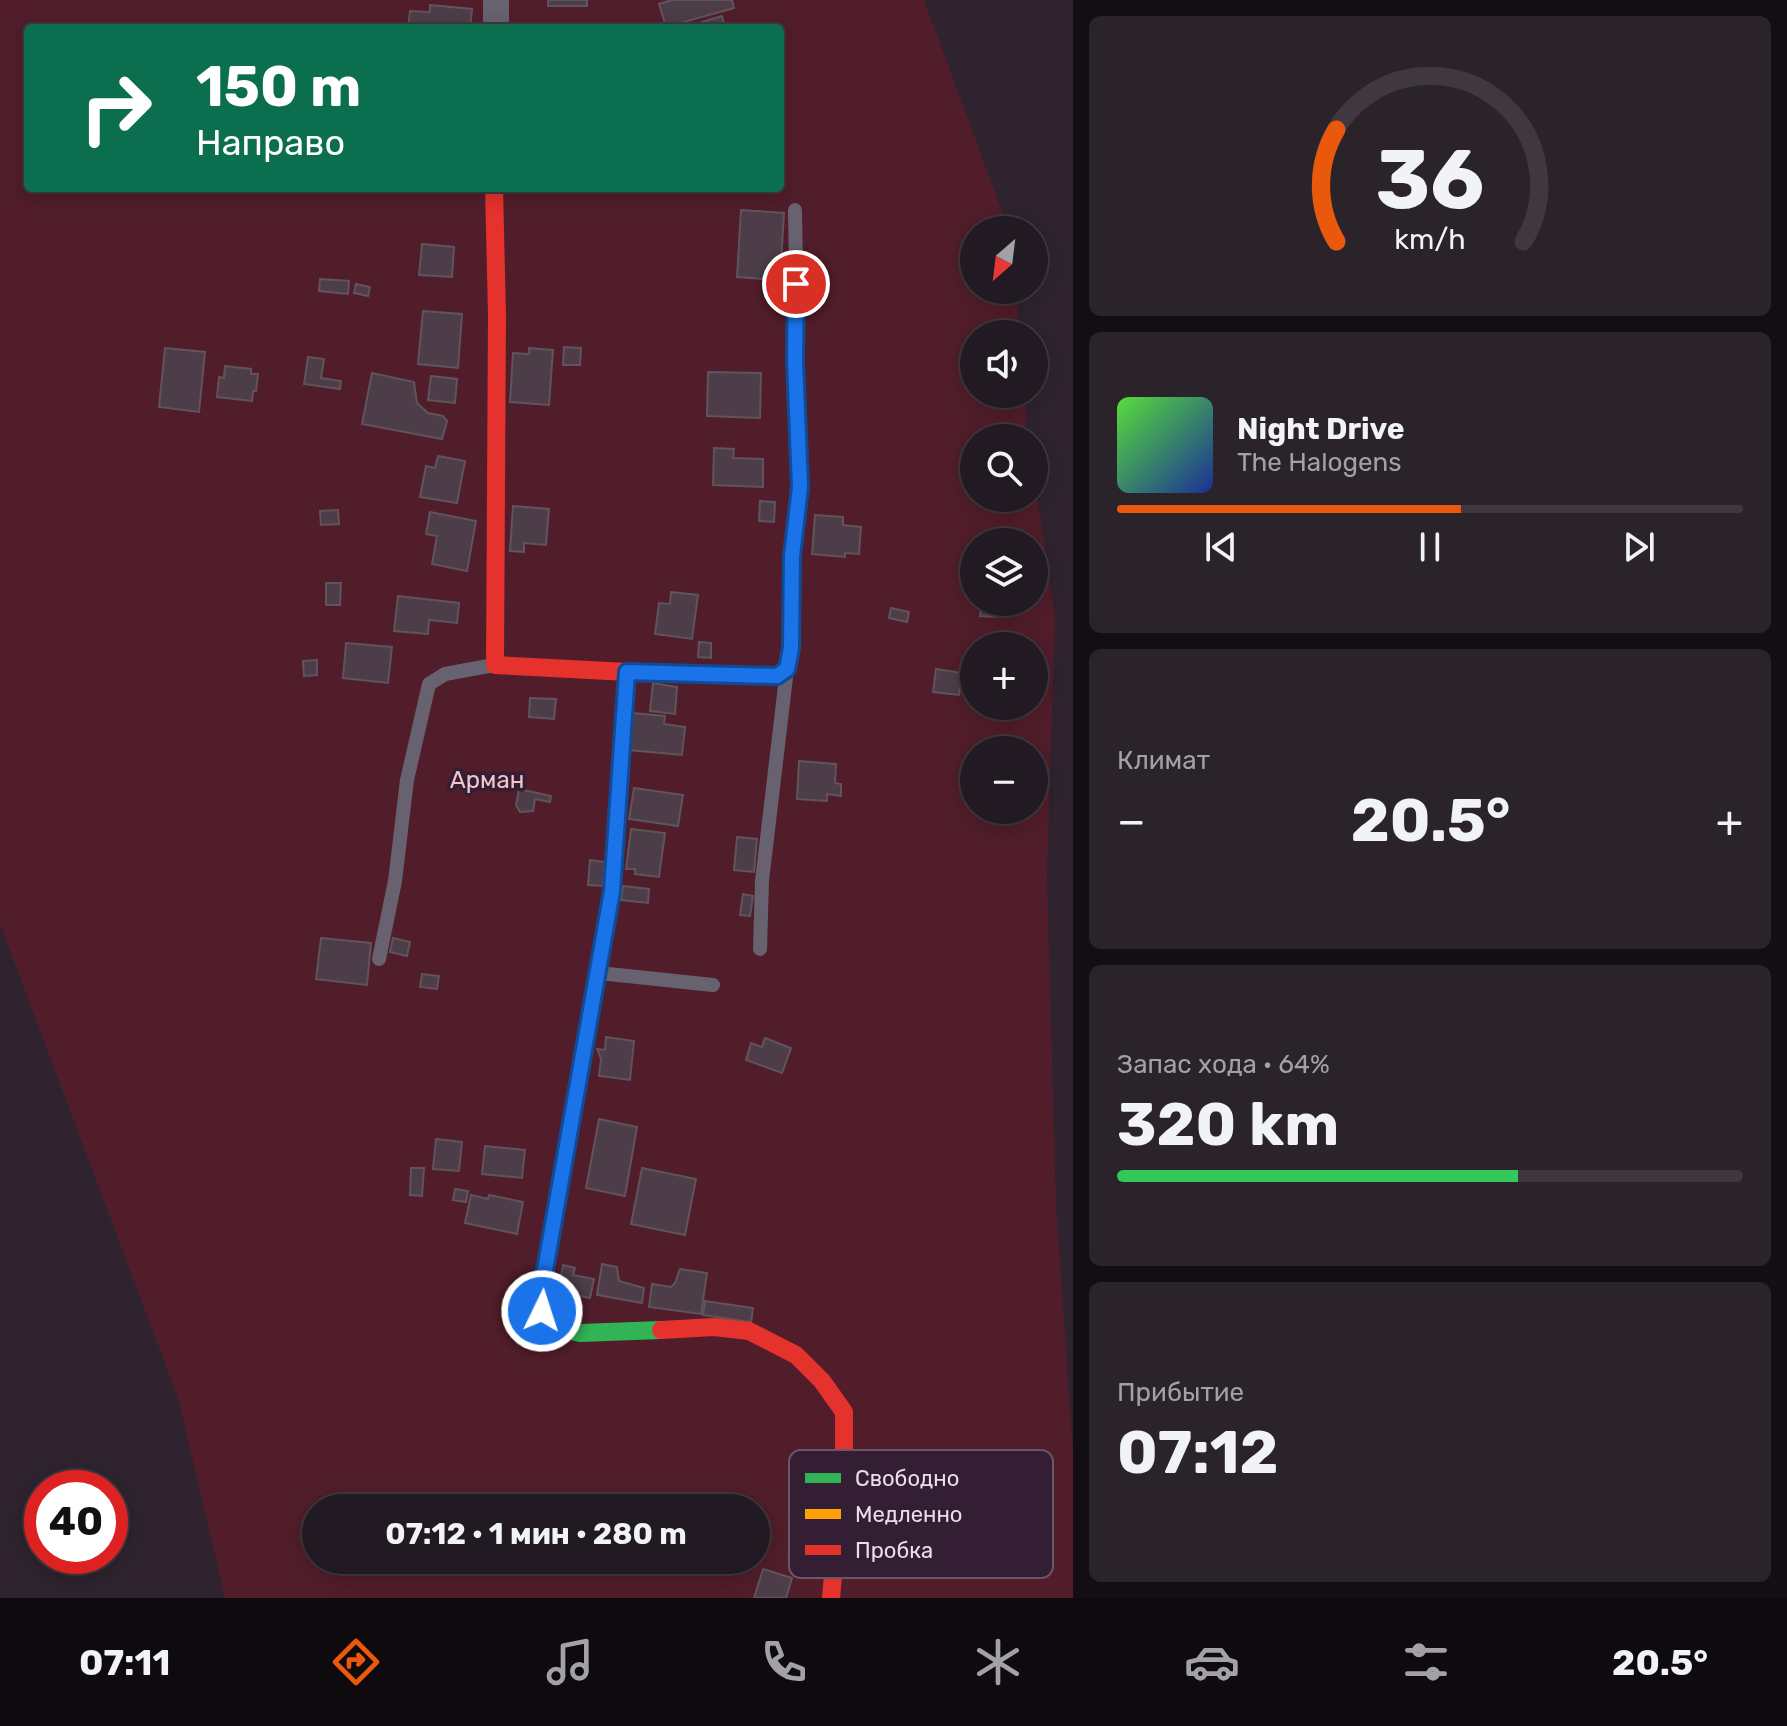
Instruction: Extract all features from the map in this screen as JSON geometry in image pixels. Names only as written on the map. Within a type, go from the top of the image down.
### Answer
[{"type":"street","points":[[496,0],[496,24]]},
{"type":"street","points":[[494,192],[497,315],[495,665],[627,672],[612,891],[541,1293],[542,1311],[552,1326],[580,1333],[714,1327],[749,1331],[796,1355],[813,1372],[844,1412],[844,1450]]},
{"type":"street","points":[[831,1598],[833,1578]]},
{"type":"lane","points":[[760,949],[762,881],[791,648],[792,556],[800,487],[795,360],[795,210]]},
{"type":"lane","points":[[379,959],[395,881],[407,780],[429,684],[445,674],[495,665]]},
{"type":"lane","points":[[627,672],[777,676],[787,669]]},
{"type":"lane","points":[[598,973],[713,985]]},
{"type":"green space","name":"Арман","points":[[0,0],[924,0],[1004,216],[960,216],[960,304],[1017,304],[1018,320],[960,320],[960,408],[1025,408],[1027,424],[960,424],[960,512],[1040,512],[1042,528],[960,528],[960,616],[1048,616],[1048,569],[1055,616],[1047,876],[1056,1201],[1073,1454],[1073,1598],[225,1598],[178,1398],[0,924]]},
{"type":"building","points":[[548,0],[587,0],[587,6],[548,6]]},
{"type":"building","points":[[672,0],[732,0],[734,8],[677,24],[665,24],[659,4]]},
{"type":"building","points":[[430,5],[472,9],[470,24],[408,24],[410,11],[430,12]]},
{"type":"building","points":[[722,16],[724,24],[703,24]]},
{"type":"building","points":[[741,210],[784,213],[780,280],[737,277]]},
{"type":"building","points":[[422,244],[454,247],[452,277],[419,275]]},
{"type":"building","points":[[320,279],[349,281],[348,294],[319,291]]},
{"type":"building","points":[[356,284],[370,287],[368,296],[354,293]]},
{"type":"building","points":[[423,311],[462,314],[458,368],[418,364]]},
{"type":"building","points":[[564,347],[581,348],[580,365],[563,365]]},
{"type":"building","points":[[165,348],[205,352],[199,412],[159,407]]},
{"type":"building","points":[[529,348],[553,350],[549,405],[510,402],[513,353],[529,354]]},
{"type":"building","points":[[308,357],[324,359],[321,378],[341,381],[340,389],[304,384]]},
{"type":"building","points":[[225,366],[251,369],[251,374],[258,374],[252,401],[217,397],[219,377],[224,378]]},
{"type":"building","points":[[708,372],[761,373],[760,418],[707,416]]},
{"type":"building","points":[[372,373],[414,382],[417,403],[428,413],[443,416],[447,421],[442,439],[362,424]]},
{"type":"building","points":[[431,376],[457,379],[455,403],[428,400]]},
{"type":"building","points":[[714,448],[734,449],[733,458],[763,459],[763,487],[713,485]]},
{"type":"building","points":[[438,456],[465,461],[457,503],[420,497],[426,466],[435,468]]},
{"type":"building","points":[[760,501],[775,502],[774,522],[759,521]]},
{"type":"building","points":[[513,506],[549,509],[546,545],[524,543],[524,552],[510,551]]},
{"type":"building","points":[[338,510],[339,524],[321,525],[320,511]]},
{"type":"building","points":[[430,512],[476,521],[467,571],[432,564],[437,536],[426,534]]},
{"type":"building","points":[[815,515],[843,517],[843,525],[861,527],[859,554],[845,553],[845,557],[812,554]]},
{"type":"building","points":[[326,583],[341,583],[340,605],[326,605]]},
{"type":"building","points":[[671,592],[698,595],[692,639],[655,634],[659,603],[670,604]]},
{"type":"building","points":[[398,596],[459,603],[457,623],[429,620],[428,634],[394,631]]},
{"type":"building","points":[[891,608],[909,612],[907,622],[889,618]]},
{"type":"building","points":[[699,642],[711,643],[711,658],[698,657]]},
{"type":"building","points":[[346,643],[392,647],[388,683],[343,678]]},
{"type":"building","points":[[317,660],[317,675],[304,676],[303,661]]},
{"type":"building","points":[[936,669],[960,673],[959,695],[933,692]]},
{"type":"building","points":[[653,683],[677,687],[675,714],[650,711]]},
{"type":"building","points":[[530,698],[556,699],[554,719],[529,717]]},
{"type":"building","points":[[632,713],[665,716],[664,724],[685,727],[682,755],[629,750]]},
{"type":"building","points":[[799,761],[836,764],[835,783],[841,784],[841,796],[827,794],[827,801],[797,799]]},
{"type":"building","points":[[634,788],[683,795],[678,826],[629,819]]},
{"type":"building","points":[[519,789],[551,796],[550,802],[535,799],[533,811],[520,812],[516,805]]},
{"type":"building","points":[[631,829],[665,833],[659,877],[635,874],[635,869],[626,869]]},
{"type":"building","points":[[737,837],[757,839],[754,872],[734,870]]},
{"type":"building","points":[[590,860],[605,862],[603,886],[588,885]]},
{"type":"building","points":[[623,886],[649,889],[648,903],[621,900]]},
{"type":"building","points":[[743,894],[753,896],[750,916],[740,915]]},
{"type":"building","points":[[321,938],[371,943],[367,985],[316,979]]},
{"type":"building","points":[[393,938],[410,942],[407,956],[390,952]]},
{"type":"building","points":[[422,974],[439,976],[437,989],[420,987]]},
{"type":"building","points":[[606,1037],[634,1041],[630,1080],[599,1076],[601,1059],[597,1049],[605,1050]]},
{"type":"building","points":[[765,1038],[791,1048],[782,1073],[746,1060],[751,1043],[762,1047]]},
{"type":"building","points":[[599,1119],[637,1127],[625,1196],[586,1188]]},
{"type":"building","points":[[436,1139],[462,1142],[459,1171],[433,1169]]},
{"type":"building","points":[[485,1146],[525,1150],[522,1178],[482,1174]]},
{"type":"building","points":[[411,1168],[424,1168],[422,1196],[410,1195]]},
{"type":"building","points":[[642,1168],[696,1179],[685,1235],[631,1224]]},
{"type":"building","points":[[455,1189],[468,1191],[466,1202],[453,1200]]},
{"type":"building","points":[[471,1195],[488,1199],[489,1195],[523,1202],[517,1234],[465,1223]]},
{"type":"building","points":[[602,1264],[617,1267],[619,1281],[644,1288],[642,1303],[597,1295]]},
{"type":"building","points":[[563,1265],[575,1268],[573,1275],[594,1279],[590,1298],[558,1292]]},
{"type":"building","points":[[680,1269],[707,1273],[701,1314],[649,1307],[652,1284],[671,1287]]},
{"type":"building","points":[[705,1301],[753,1308],[751,1322],[703,1315]]},
{"type":"building","points":[[770,1571],[792,1578],[786,1598],[754,1598],[761,1574],[770,1574]]},
{"type":"traffic: fast","points":[[587,1034],[541,1293],[542,1311],[552,1326],[580,1333],[661,1330]]},
{"type":"traffic: slow","points":[[587,1034],[612,891],[626,682]]},
{"type":"traffic: jam","points":[[494,192],[497,315],[495,665],[627,672],[626,682]]},
{"type":"traffic: jam","points":[[661,1330],[714,1327],[749,1331],[796,1355],[822,1381],[844,1412],[844,1450]]},
{"type":"traffic: jam","points":[[831,1598],[833,1578]]},
{"type":"route","points":[[542,1311],[541,1293],[612,891],[627,672],[777,676],[787,669],[791,648],[792,556],[800,487],[795,360],[796,284]]}]
